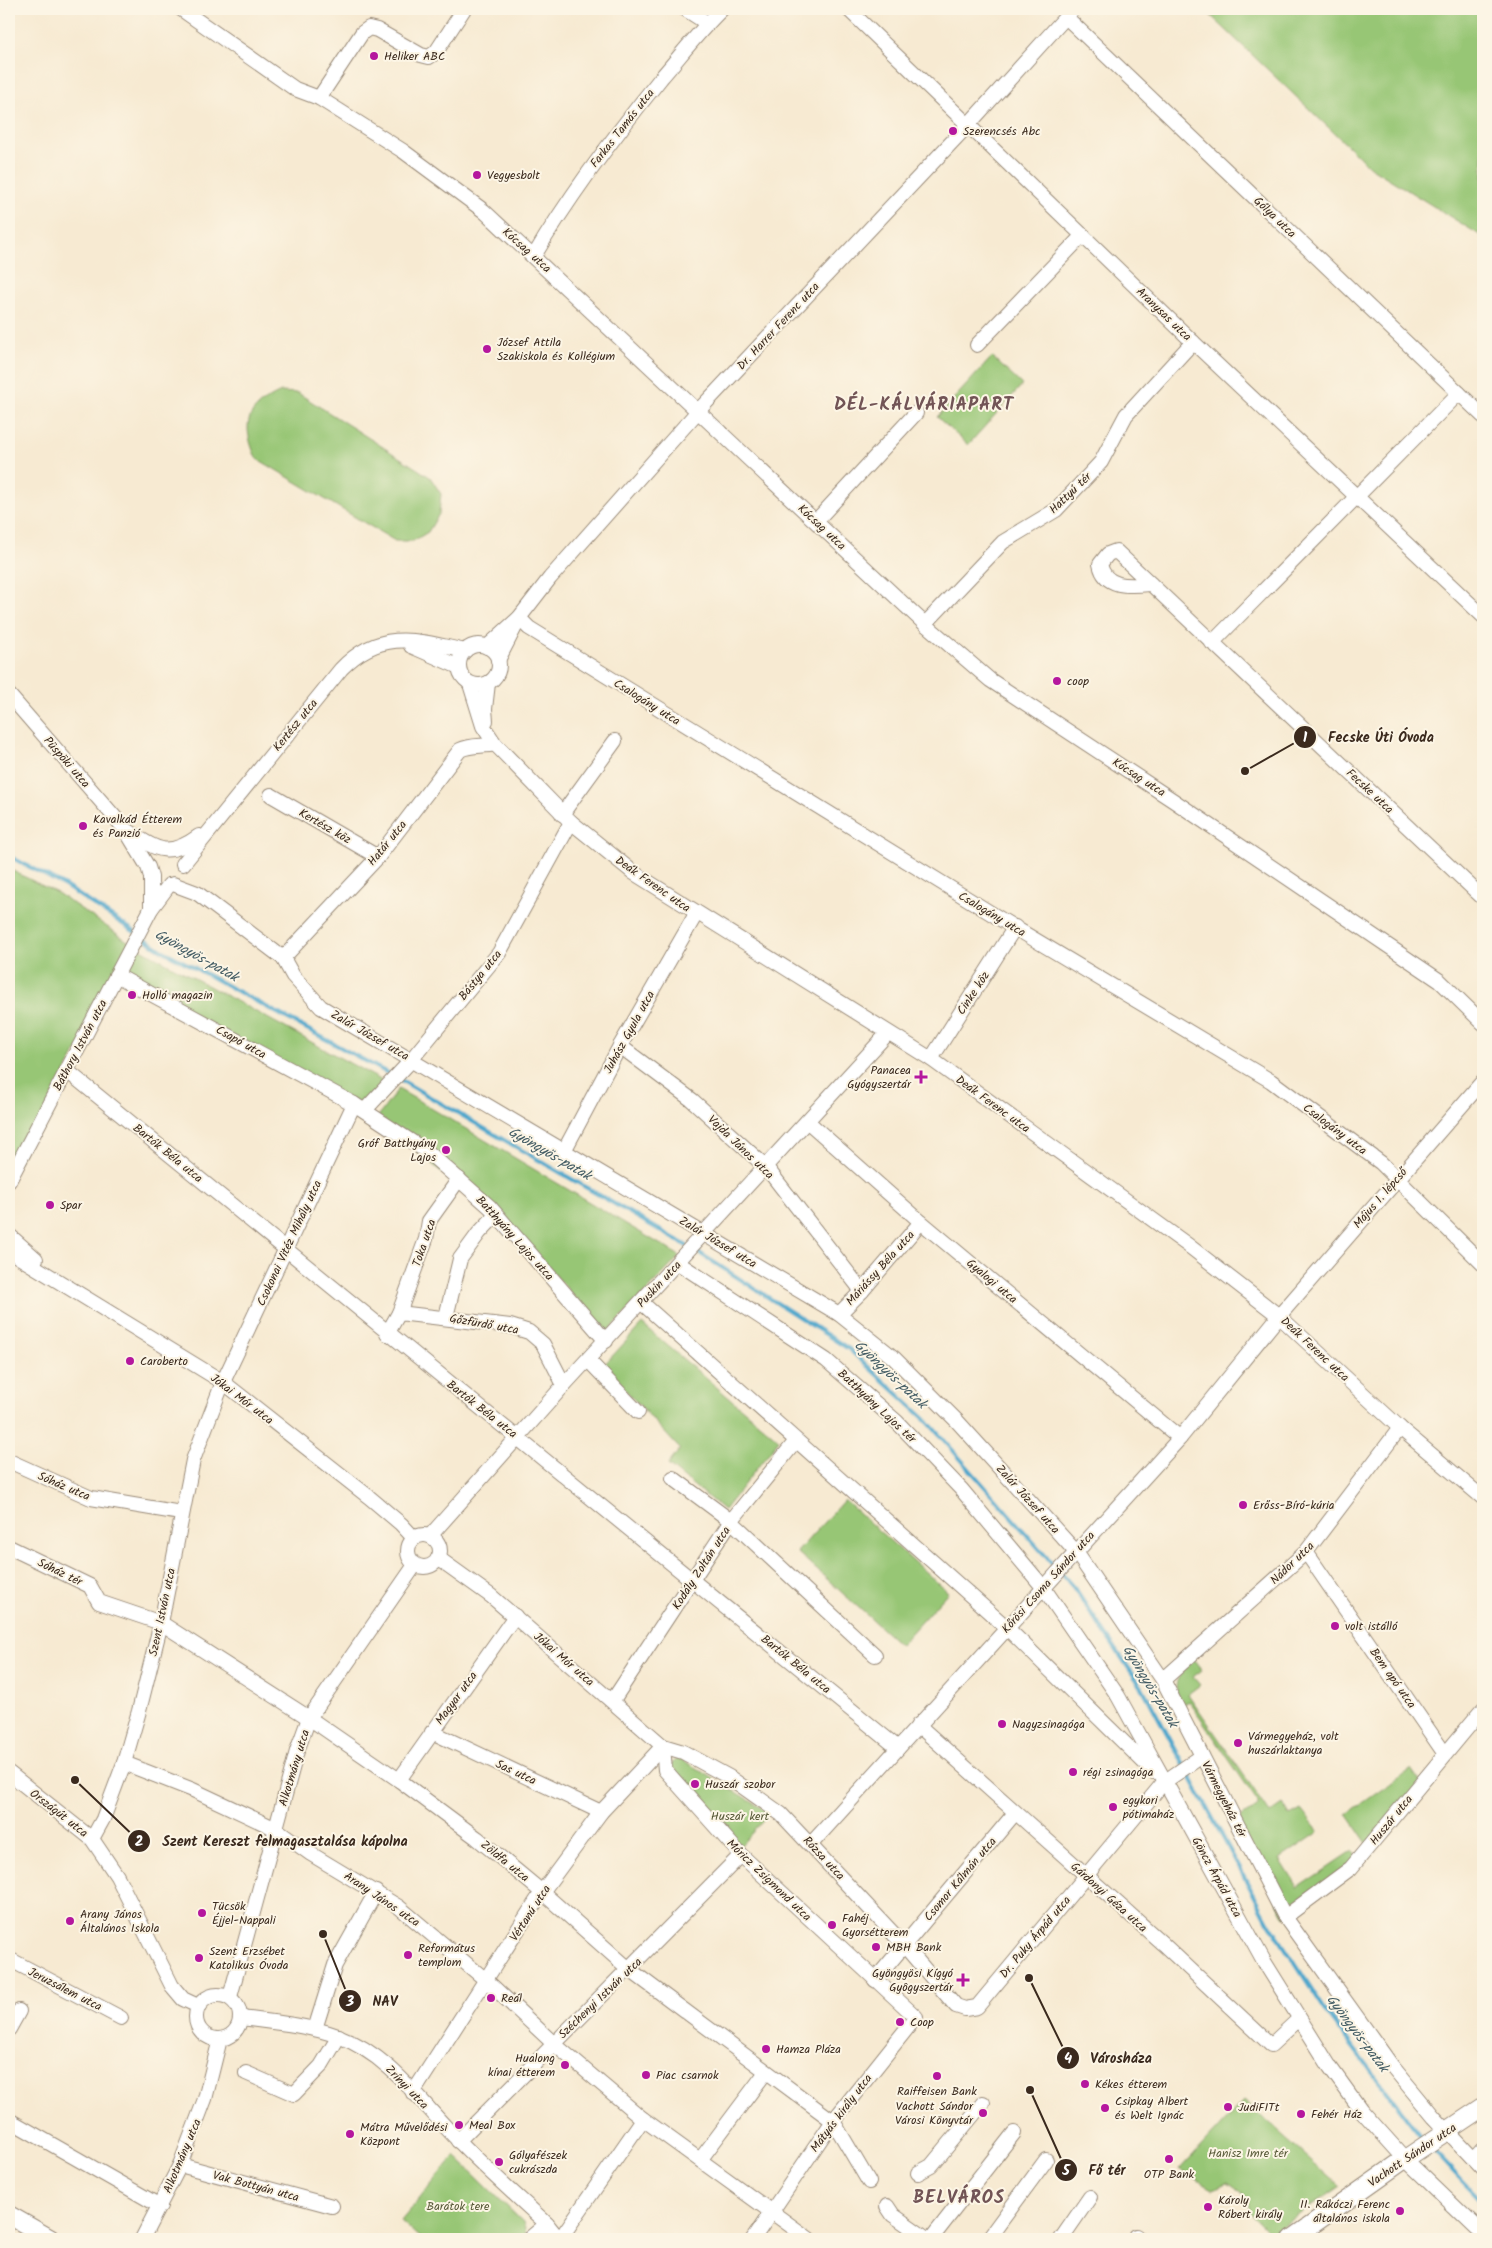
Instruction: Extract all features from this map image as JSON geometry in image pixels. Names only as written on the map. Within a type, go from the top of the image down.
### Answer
[{"type":"main road","name":"Vachott Sándor utca","points":[[1292,2239],[1405,2159],[1483,2107]]},
{"type":"main road","points":[[9,2215],[51,2239]]},
{"type":"street","name":"Kócsag utca","points":[[181,9],[294,89],[319,98],[431,170],[484,211],[925,624],[990,680],[1174,800],[1440,982],[1483,1023]]},
{"type":"street","points":[[319,98],[362,32],[369,28],[377,30],[421,55],[429,57],[436,52],[464,9]]},
{"type":"street","points":[[685,9],[706,23]]},
{"type":"street","name":"Farkas Tamás utca","points":[[534,256],[566,201],[638,106],[706,23],[722,9]]},
{"type":"street","name":"Aranysas utca","points":[[848,9],[1193,342],[1483,616]]},
{"type":"street","name":"Dr. Harrer Ferenc utca","points":[[487,647],[519,618],[550,578],[698,410],[968,125],[1070,13]]},
{"type":"street","name":"Gólya utca","points":[[1070,13],[1483,416]]},
{"type":"street","points":[[978,345],[1083,235]]},
{"type":"street","name":"Hattyú tér","points":[[925,624],[1002,542],[1056,510],[1101,462],[1126,415],[1193,342]]},
{"type":"street","points":[[1151,584],[1212,643],[1459,393]]},
{"type":"street","points":[[816,521],[916,413]]},
{"type":"street","points":[[491,739],[485,709],[488,683],[497,673],[498,660],[519,618]]},
{"type":"street","name":"Csalogány utca","points":[[519,618],[529,628],[635,694],[1015,927],[1271,1080],[1382,1163],[1483,1264]]},
{"type":"street","name":"Kertész utca","points":[[183,868],[212,828],[356,654],[391,641],[412,639],[465,651]]},
{"type":"street","points":[[391,641],[417,648],[459,667]]},
{"type":"street","name":"Fecske utca","points":[[1212,643],[1483,898]]},
{"type":"street","points":[[491,739],[478,715],[470,684],[461,675],[459,667],[461,656],[465,651],[475,646],[487,647],[492,650],[498,660]]},
{"type":"street","points":[[470,684],[488,683]]},
{"type":"street","name":"Püspöki utca","points":[[9,695],[125,829]]},
{"type":"street","name":"Deák Ferenc utca","points":[[491,739],[567,818],[634,873],[696,914],[931,1059],[1189,1246],[1279,1316],[1400,1428],[1483,1498]]},
{"type":"street","name":"Határ utca","points":[[283,958],[378,857],[460,750],[468,746],[480,747],[491,739]]},
{"type":"street","name":"Bástya utca","points":[[359,1107],[384,1090],[499,953],[567,818],[615,741]]},
{"type":"street","name":"Kertész köz","points":[[271,796],[378,857]]},
{"type":"street","points":[[151,909],[150,872],[155,854],[188,844],[212,828]]},
{"type":"street","points":[[125,829],[142,840],[179,856],[183,868],[197,893]]},
{"type":"street","points":[[125,829],[158,884],[171,885],[197,893]]},
{"type":"street","points":[[151,909],[183,868]]},
{"type":"street","name":"Zalár József utca","points":[[197,893],[283,958],[293,976],[321,1007],[409,1062],[564,1151],[838,1314],[894,1358],[957,1421],[1073,1555],[1164,1680]]},
{"type":"street","name":"Báthory István utca","points":[[9,1181],[151,909]]},
{"type":"street","name":"Juhász Gyula utca","points":[[564,1151],[620,1046],[696,914]]},
{"type":"street","name":"Cinke köz","points":[[931,1059],[1015,927]]},
{"type":"street","name":"Csapó utca","points":[[116,975],[359,1107]]},
{"type":"street","name":"Puskin utca","points":[[430,1536],[564,1385],[704,1236],[888,1033]]},
{"type":"street","name":"Vajda János utca","points":[[620,1046],[692,1100],[766,1167],[862,1291]]},
{"type":"street","name":"Bartók Béla utca","points":[[66,1070],[287,1249],[387,1334],[518,1437],[898,1748]]},
{"type":"street","name":"Május 1. lépcső","points":[[1279,1316],[1483,1080]]},
{"type":"street","name":"Batthyány Lajos utca","points":[[359,1107],[429,1153],[459,1179],[496,1215],[606,1341]]},
{"type":"street","name":"Csokonai Vitéz Mihály utca","points":[[223,1382],[287,1249],[359,1107]]},
{"type":"street","name":"Gyalogi utca","points":[[807,1121],[921,1222],[1180,1438]]},
{"type":"street","name":"Toka utca","points":[[399,1313],[426,1239],[429,1221],[459,1179]]},
{"type":"street","points":[[446,1317],[460,1259],[479,1233],[496,1215]]},
{"type":"street","name":"Máriássy Béla utca","points":[[838,1314],[862,1291],[921,1222]]},
{"type":"street","name":"Jókai Mór utca","points":[[9,1235],[57,1278]]},
{"type":"street","name":"Jókai Mór utca","points":[[9,1250],[223,1382],[369,1497],[401,1524],[414,1538]]},
{"type":"street","name":"Batthyány Lajos tér","points":[[679,1262],[826,1360],[897,1422],[961,1489],[1044,1585]]},
{"type":"street","points":[[642,1303],[1006,1627],[1164,1782]]},
{"type":"street","points":[[387,1334],[399,1313]]},
{"type":"street","name":"Gőzfürdő utca","points":[[399,1313],[510,1326],[529,1332],[543,1344],[564,1385]]},
{"type":"street","name":"Kőrösi Csoma Sándor utca","points":[[811,1844],[1044,1585],[1180,1438],[1279,1316]]},
{"type":"street","points":[[588,1360],[638,1412]]},
{"type":"street","name":"Szent István utca","points":[[92,1839],[103,1819],[124,1763],[161,1623],[181,1513],[193,1460],[223,1382]]},
{"type":"street","name":"Nádor utca","points":[[1164,1680],[1306,1552],[1400,1428]]},
{"type":"street","name":"Kodály Zoltán utca","points":[[613,1700],[694,1580],[731,1521],[796,1441]]},
{"type":"street","name":"Sóház utca","points":[[9,1461],[91,1498],[181,1513]]},
{"type":"street","points":[[673,1478],[731,1521],[875,1655]]},
{"type":"street","points":[[420,1535],[430,1536],[439,1547],[438,1558],[428,1566],[415,1565],[409,1558],[408,1550],[414,1538],[420,1535]]},
{"type":"street","name":"Sóház tér","points":[[9,1547],[90,1586],[99,1602],[161,1623]]},
{"type":"street","name":"Bem apó utca","points":[[1306,1552],[1445,1754]]},
{"type":"street","name":"Jókai Mór utca","points":[[438,1558],[491,1596],[515,1616],[613,1700],[663,1746]]},
{"type":"street","name":"Alkotmány utca","points":[[230,1997],[297,1751],[309,1718],[415,1565]]},
{"type":"street","name":"Göncz Árpád utca","points":[[1044,1585],[1118,1696],[1164,1782],[1299,2020],[1361,2110],[1405,2159],[1483,2234]]},
{"type":"street","name":"Magyar utca","points":[[400,1780],[515,1616]]},
{"type":"street","name":"Zöldfa utca","points":[[161,1623],[309,1718],[400,1780],[477,1838],[542,1892],[630,1970],[833,2121]]},
{"type":"street","name":"Vármegyeház tér","points":[[1164,1680],[1285,1917]]},
{"type":"street","name":"Huszár utca","points":[[1285,1917],[1351,1868],[1483,1709]]},
{"type":"street","name":"Gárdonyi Géza utca","points":[[918,1725],[1271,2045],[1299,2020]]},
{"type":"street","name":"Sas utca","points":[[432,1732],[601,1812]]},
{"type":"street","name":"Vértanú utca","points":[[413,2093],[487,1981],[542,1892],[601,1812],[663,1746]]},
{"type":"street","name":"Rózsa utca","points":[[663,1746],[683,1752],[729,1776],[781,1814],[904,1945],[956,2006]]},
{"type":"street","name":"Móricz Zsigmond utca","points":[[663,1746],[665,1770],[742,1856],[916,2018]]},
{"type":"street","name":"Dr. Puky Árpád utca","points":[[956,2006],[965,2009],[977,2007],[1164,1782],[1202,1756]]},
{"type":"street","name":"Arany János utca","points":[[124,1763],[193,1790],[276,1829],[311,1854],[376,1892],[434,1934],[553,2044],[644,2119],[809,2239]]},
{"type":"street","name":"Országút utca","points":[[9,1773],[92,1839],[117,1876],[172,1986],[183,1999],[198,2006]]},
{"type":"street","name":"Csomor Kálmán utca","points":[[875,1980],[1015,1813]]},
{"type":"street","name":"Széchenyi István utca","points":[[458,2141],[742,1856]]},
{"type":"street","points":[[315,2029],[336,1965],[376,1892]]},
{"type":"street","points":[[1285,1917],[1392,2066],[1448,2131],[1480,2159]]},
{"type":"street","name":"Jeruzsálem utca","points":[[9,1959],[122,2018]]},
{"type":"street","points":[[218,1994],[230,1997],[238,2006],[241,2018],[237,2028],[230,2036],[220,2039],[209,2037],[200,2030],[196,2019],[198,2006],[206,1998],[218,1994]]},
{"type":"street","points":[[9,2029],[19,2011]]},
{"type":"street","name":"Zrínyi utca","points":[[241,2018],[315,2029],[339,2036],[368,2051],[392,2068],[458,2141],[547,2224],[559,2239]]},
{"type":"street","name":"Mátyás király utca","points":[[754,2239],[833,2121],[916,2018]]},
{"type":"street","points":[[246,2073],[294,2094],[321,2066],[339,2036]]},
{"type":"street","name":"Alkotmány utca","points":[[142,2239],[180,2165],[205,2099],[220,2039]]},
{"type":"street","points":[[700,2160],[766,2072]]},
{"type":"street","points":[[918,2173],[931,2166],[983,2103]]},
{"type":"street","points":[[559,2239],[644,2119]]},
{"type":"street","points":[[9,2120],[160,2206]]},
{"type":"street","points":[[833,2121],[869,2182]]},
{"type":"street","points":[[888,2206],[893,2215],[929,2239],[1014,2133]]},
{"type":"street","points":[[988,2239],[1046,2160]]},
{"type":"street","name":"Vak Bottyán utca","points":[[180,2165],[332,2206]]},
{"type":"street","points":[[1061,2239],[1090,2197]]},
{"type":"street","points":[[529,2239],[547,2224]]},
{"type":"green space","points":[[1204,9],[1483,9],[1483,237],[1370,167]]},
{"type":"green space","points":[[992,357],[1022,385],[968,445],[937,417]]},
{"type":"green space","points":[[281,392],[298,393],[430,477],[441,494],[439,514],[428,532],[413,541],[395,541],[256,458],[249,435],[248,426],[250,418],[260,404]]},
{"type":"green space","points":[[9,869],[59,894],[132,944],[388,1084],[359,1107],[117,975],[9,1179]]},
{"type":"green space","points":[[398,1089],[680,1256],[606,1334],[533,1249],[377,1118]]},
{"type":"green space","points":[[642,1324],[779,1440],[724,1510],[668,1465],[680,1449],[603,1366]]},
{"type":"green space","points":[[844,1500],[948,1592],[900,1645],[797,1552]]},
{"type":"green space","points":[[1194,1660],[1202,1670],[1193,1677],[1200,1685],[1188,1694],[1270,1813],[1283,1804],[1290,1816],[1301,1810],[1319,1832],[1280,1859],[1298,1888],[1353,1851],[1358,1859],[1285,1917],[1236,1821],[1260,1805],[1189,1701],[1181,1706],[1178,1698],[1176,1691],[1177,1680]]},
{"type":"green space","name":"Huszár kert","points":[[678,1757],[770,1813],[740,1846],[671,1765]]},
{"type":"green space","points":[[1411,1769],[1421,1783],[1369,1846],[1347,1814]]},
{"type":"green space","name":"Hanisz Imre tér","points":[[1244,2101],[1340,2186],[1271,2234],[1250,2213],[1247,2197],[1227,2183],[1212,2188],[1180,2170]]},
{"type":"green space","name":"Barátok tere","points":[[455,2156],[523,2222],[526,2233],[521,2239],[421,2239],[401,2221]]},
{"type":"waterway","name":"Gyöngyös-patak","points":[[9,856],[65,886],[135,932]]},
{"type":"waterway","name":"Gyöngyös-patak","points":[[141,936],[160,949],[393,1076]]},
{"type":"waterway","name":"Gyöngyös-patak","points":[[399,1079],[687,1246]]},
{"type":"waterway","name":"Gyöngyös-patak","points":[[693,1249],[849,1349],[928,1422],[1057,1569]]},
{"type":"waterway","name":"Gyöngyös-patak","points":[[1062,1574],[1074,1588],[1143,1689],[1269,1923],[1329,2016],[1424,2140]]},
{"type":"waterway","name":"Gyöngyös-patak","points":[[1430,2147],[1483,2203]]},
{"type":"place","name":"Heliker ABC","points":[[374,56]]},
{"type":"place","name":"Szerencsés Abc","points":[[953,131]]},
{"type":"place","name":"Vegyesbolt","points":[[477,175]]},
{"type":"place","name":"József Attila Szakiskola és Kollégium","points":[[487,349]]},
{"type":"place","name":"coop","points":[[1057,681]]},
{"type":"place","name":"Fecske Úti Óvoda","points":[[1245,771]]},
{"type":"place","name":"Kavalkád Étterem és Panzió","points":[[83,826]]},
{"type":"place","name":"Holló magazin","points":[[132,995]]},
{"type":"place","name":"Panacea Gyógyszertár","points":[[921,1077]]},
{"type":"place","name":"Gróf Batthyány Lajos","points":[[446,1150]]},
{"type":"place","name":"Spar","points":[[50,1205]]},
{"type":"place","name":"Caroberto","points":[[130,1361]]},
{"type":"place","name":"Erőss-Bíró-kúria","points":[[1243,1505]]},
{"type":"place","name":"volt istálló","points":[[1335,1626]]},
{"type":"place","name":"Nagyzsinagóga","points":[[1002,1724]]},
{"type":"place","name":"Vármegyeház, volt huszárlaktanya","points":[[1238,1743]]},
{"type":"place","name":"régi zsinagóga","points":[[1073,1772]]},
{"type":"place","name":"Szent Kereszt felmagasztalása kápolna","points":[[75,1780]]},
{"type":"place","name":"Huszár szobor","points":[[695,1784]]},
{"type":"place","name":"egykori pótimaház","points":[[1113,1807]]},
{"type":"place","name":"Tücsök Éjjel-Nappali","points":[[202,1913]]},
{"type":"place","name":"Arany János Általános Iskola","points":[[70,1921]]},
{"type":"place","name":"Fahéj Gyorsétterem","points":[[832,1925]]},
{"type":"place","name":"NAV","points":[[323,1934]]},
{"type":"place","name":"MBH Bank","points":[[876,1947]]},
{"type":"place","name":"Református templom","points":[[408,1955]]},
{"type":"place","name":"Szent Erzsébet Katolikus Óvoda","points":[[199,1958]]},
{"type":"place","name":"Városháza","points":[[1029,1978]]},
{"type":"place","name":"Gyöngyösi Kígyó Gyôgyszertár","points":[[963,1980]]},
{"type":"place","name":"Reál","points":[[491,1998]]},
{"type":"place","name":"Coop","points":[[900,2022]]},
{"type":"place","name":"Hamza Pláza","points":[[766,2049]]},
{"type":"place","name":"Hualong kínai étterem","points":[[565,2065]]},
{"type":"place","name":"Piac csarnok","points":[[646,2075]]},
{"type":"place","name":"Raiffeisen Bank","points":[[937,2076]]},
{"type":"place","name":"Kékes étterem","points":[[1085,2084]]},
{"type":"place","name":"Fő tér","points":[[1030,2090]]},
{"type":"place","name":"JudiFITt","points":[[1228,2107]]},
{"type":"place","name":"Csipkay Albert és Welt Ignác","points":[[1105,2108]]},
{"type":"place","name":"Vachott Sándor Városi Könyvtár","points":[[983,2113]]},
{"type":"place","name":"Fehér Ház","points":[[1301,2114]]},
{"type":"place","name":"Meal Box","points":[[459,2125]]},
{"type":"place","name":"Mátra Művelődési Központ","points":[[350,2134]]},
{"type":"place","name":"OTP Bank","points":[[1169,2159]]},
{"type":"place","name":"Gólyafészek cukrászda","points":[[499,2162]]},
{"type":"place","name":"Károly Róbert király","points":[[1208,2207]]},
{"type":"place","name":"II. Rákóczi Ferenc általános iskola","points":[[1400,2211]]},
{"type":"district","name":"DÉL-KÁLVÁRIAPART","points":[[924,404]]},
{"type":"district","name":"BELVÁROS","points":[[959,2197]]}]
